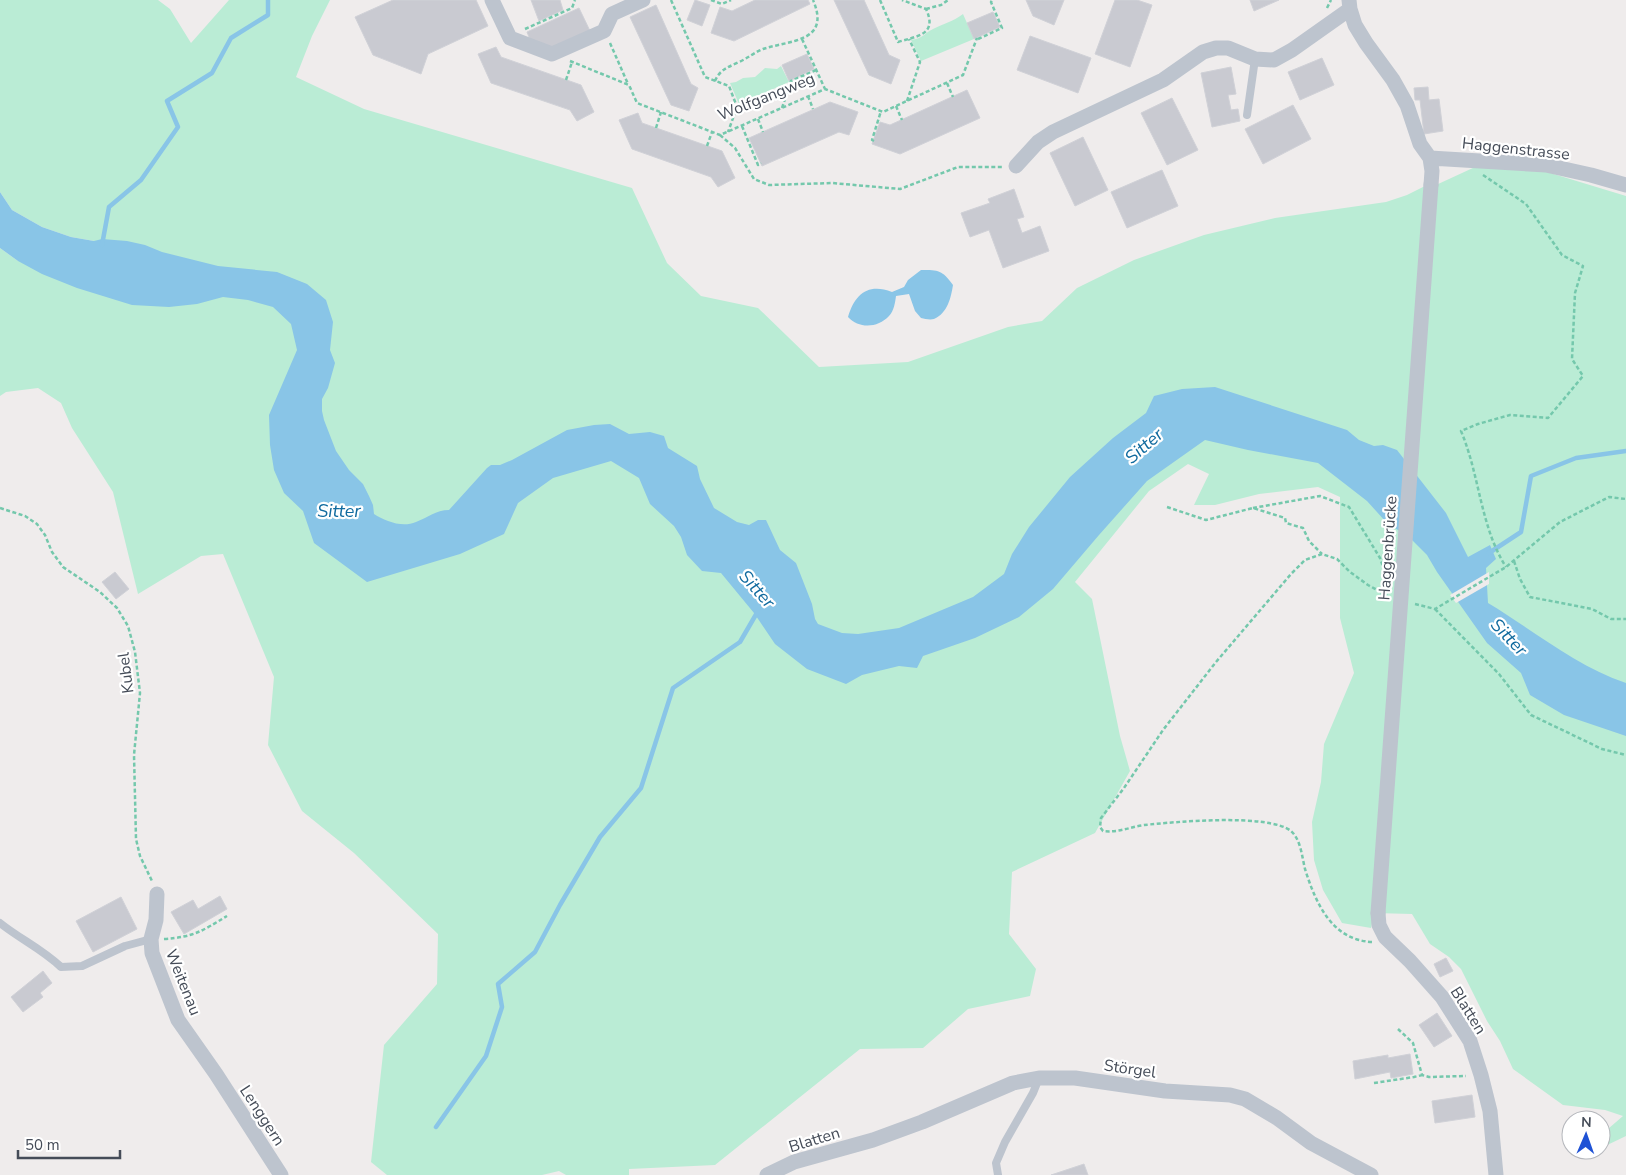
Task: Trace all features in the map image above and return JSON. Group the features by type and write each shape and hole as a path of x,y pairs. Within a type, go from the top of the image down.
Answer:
{"street":[{"path":"492,0 510,38 552,54 604,31 612,14 643,0"},
{"path":"1016,166 1038,142 1053,132 1163,80 1203,52 1216,48 1228,48 1255,59 1274,60 1292,50 1349,4 1355,25 1393,80 1407,105 1420,144 1430,158"},
{"name":"Haggenbrücke","path":"1378,913 1432,171 1430,158"},
{"name":"Haggenstrasse","path":"1430,158 1546,165 1626,185"},
{"name":"Weitenau","path":"157,894 156,920 151,940 152,953 178,1020 216,1074"},
{"name":"Blatten","path":"1378,913 1379,925 1385,937 1410,961 1442,997 1470,1041 1490,1111 1496,1175"},
{"name":"Lenggern","path":"216,1074 281,1175"},
{"name":"Störgel","path":"873,1140 922,1122 1014,1083 1040,1078 1075,1078 1165,1091 1230,1095 1245,1099 1277,1118 1311,1143 1371,1175"},
{"name":"Blatten","path":"767,1175 794,1162 873,1140"}],"lane":[{"path":"1247,115 1255,59"},
{"path":"0,923 47,954 61,967 82,966 124,946 151,940"},
{"path":"998,1175 996,1163 1005,1142 1033,1094 1040,1078"}],"path":[{"path":"524,30 572,8 575,0"},
{"path":"670,0 706,77 729,86 737,107 728,132"},
{"path":"711,0 722,4 731,0"},
{"path":"715,81 722,71 761,49 802,39 812,31 818,22 818,14 813,0"},
{"path":"880,0 898,42 922,36 926,32 930,22 926,9"},
{"path":"902,0 926,9 940,5 948,0"},
{"path":"874,141 872,140 881,111 883,112 947,84 963,75 977,39 1002,28 991,2 992,0"},
{"name":"Wolfgangweg","path":"604,31 637,103 720,135 825,89 881,111"},
{"path":"802,39 825,89"},
{"path":"907,101 920,62 908,39"},
{"path":"552,54 629,85"},
{"path":"566,80 572,62"},
{"path":"782,108 791,80 816,70"},
{"path":"947,84 953,97"},
{"path":"808,96 813,109"},
{"path":"896,106 902,120"},
{"path":"656,128 660,112"},
{"path":"758,118 763,132"},
{"path":"742,126 758,165 761,163"},
{"path":"707,146 712,132"},
{"path":"720,135 735,148 754,179 769,185 832,183 900,189 958,166 992,168 1016,166"},
{"path":"1481,174 1526,204 1562,255 1582,266 1575,293 1572,358 1583,376 1548,418 1510,415 1461,431 1467,445 1487,528 1506,567"},
{"path":"1167,507 1206,520 1253,508 1320,496 1349,507 1380,558 1388,582"},
{"path":"1435,610 1499,572 1560,522 1609,497 1626,499"},
{"name":"Kubel","path":"0,508 25,516 37,524 45,535 52,552 63,567 100,592 117,608 128,626 135,652 140,693 134,755 136,839 140,856 157,894"},
{"path":"1253,508 1285,518 1286,523 1302,528 1309,541 1322,554 1337,559 1350,572 1368,585 1384,595 1394,598"},
{"path":"1322,554 1305,560 1295,570 1216,662 1163,730 1124,788 1101,818 1100,827 1103,831 1112,832 1142,825 1253,820 1279,825 1292,832 1299,843 1305,868 1328,920 1338,930 1355,939 1371,942 1385,937"},
{"path":"1514,561 1520,579 1530,597 1592,609 1611,619 1626,619"},
{"path":"1410,603 1435,610 1499,674 1531,715 1602,749 1626,755"},
{"path":"151,940 183,938 198,934 228,916"},
{"path":"1398,1028 1413,1043 1422,1074"},
{"path":"1374,1083 1422,1074 1429,1077 1481,1075"}],"green space":[{"path":"0,0 158,0 170,9 191,43 229,0 330,0 312,36 296,77 364,109 632,188 667,263 701,296 758,308 819,367 908,362 1008,327 1042,321 1077,288 1134,260 1204,235 1275,218 1386,202 1407,195 1427,185 1436,185 1475,167 1547,172 1626,196 1626,1136 1611,1143 1611,1126 1623,1116 1611,1112 1611,1110 1563,1105 1513,1069 1461,969 1449,957 1430,944 1412,914 1374,913 1371,928 1342,923 1323,890 1314,860 1312,822 1321,782 1324,744 1354,673 1340,618 1340,497 1318,487 1259,494 1215,505 1194,505 1209,474 1188,464 1149,491 1075,582 1092,599 1120,736 1130,771 1095,833 1012,872 1009,934 1036,969 1030,996 968,1009 923,1048 860,1049 715,1165 629,1169 629,1175 566,1175 559,1171 542,1175 387,1175 371,1162 384,1045 437,984 438,934 354,853 302,811 268,745 274,677 223,554 201,556 138,594 113,492 72,428 61,403 38,388 6,392 0,396 0,248 18,261 94,241 71,237 42,227 12,210 0,192"},
{"path":"963,14 974,39 921,61 911,40 921,37"},
{"path":"781,66 789,82 739,104 730,83 743,78 755,77 765,68 777,69"}],"water":[{"name":"Sitter","path":"0,192 12,210 42,227 71,237 94,241 102,239 127,241 218,266 277,272 307,284 326,300 333,322 330,350 335,363 328,388 322,399 324,420 336,451 349,470 363,484 373,505 374,514 378,517 394,523 411,524 440,511 449,510 491,465 500,465 512,460 567,430 610,424 629,434 650,432 664,436 668,448 697,466 700,479 714,508 737,522 749,525 758,520 766,520 780,550 796,563 818,624 842,633 858,634 899,628 973,597 1004,574 1012,554 1029,527 1070,477 1113,438 1146,413 1154,396 1182,389 1215,387 1347,430 1359,440 1374,446 1383,445 1397,450 1446,513 1468,557 1490,545 1496,559 1486,568 1488,603 1572,657 1608,676 1626,683 1626,736 1564,715 1530,695 1521,673 1487,643 1427,555 1410,538 1386,522 1367,501 1318,463 1205,440 1147,481 1053,589 1019,617 975,638 923,656 917,668 899,666 862,675 846,684 807,669 775,644 754,613 721,573 702,571 687,555 681,537 674,526 650,504 639,478 611,461 553,478 518,503 504,534 460,554 367,582 314,543 303,511 284,493 274,470 270,445 269,415 297,350 291,324 273,307 248,300 223,297 197,304 169,307 132,305 77,288 42,274 18,261 0,248"},
{"path":"921,270 940,272 953,285 946,309 939,316 934,319 921,318 915,311 909,294 896,296 891,314 880,323 868,326 858,324 848,317 854,302 864,292 876,289 892,292 904,287 908,280"}],"pier":[{"path":"1489,572 1489,584 1456,603 1450,595"}],"building":[{"path":"393,0 476,0 488,26 428,54 421,74 373,55 355,17"},
{"path":"531,0 560,0 563,10 539,21"},
{"path":"695,0 710,5 702,26 687,20"},
{"path":"755,0 808,0 810,4 734,41 711,33 720,7 732,11"},
{"path":"834,0 864,0 889,55 900,60 891,84 869,75"},
{"path":"1026,0 1064,0 1054,25 1033,16"},
{"path":"1115,0 1137,0 1152,5 1130,67 1095,54"},
{"path":"1250,0 1279,0 1254,11"},
{"path":"656,5 691,84 698,88 689,111 671,105 630,17"},
{"path":"579,8 591,33 552,50 539,45 536,40 531,42 527,32"},
{"path":"993,12 1000,27 974,39 967,23"},
{"path":"1030,36 1091,58 1078,93 1017,70"},
{"path":"496,47 501,57 581,85 594,112 577,121 570,110 491,83 478,54"},
{"path":"807,54 814,69 789,81 782,65"},
{"path":"1322,58 1334,85 1300,100 1288,72"},
{"path":"1231,67 1236,94 1228,95 1231,110 1238,109 1240,121 1212,127 1201,73"},
{"path":"1428,87 1429,100 1439,99 1443,131 1424,134 1420,100 1415,100 1414,88"},
{"path":"967,90 980,118 900,154 872,144 880,122 890,125"},
{"path":"1172,98 1198,150 1167,165 1141,113"},
{"path":"830,102 858,112 849,135 839,132 762,166 749,138"},
{"path":"1293,105 1311,139 1263,164 1245,129"},
{"path":"638,113 642,123 722,151 735,178 718,187 711,177 632,149 619,120"},
{"path":"1083,137 1108,190 1075,206 1050,153"},
{"path":"1162,170 1178,206 1127,228 1111,192"},
{"path":"1014,189 1024,217 1017,219 1022,233 1040,226 1049,251 1003,268 989,230 970,237 961,213 990,203 988,199"},
{"path":"115,572 129,589 116,599 102,582"},
{"path":"220,896 227,909 184,934 171,912 193,900 198,909"},
{"path":"121,897 137,929 93,952 76,921"},
{"path":"1446,958 1453,971 1440,977 1434,964"},
{"path":"43,971 52,983 40,993 43,997 23,1012 11,997"},
{"path":"1437,1013 1452,1036 1434,1047 1419,1025"},
{"path":"1410,1054 1413,1074 1391,1078 1390,1072 1355,1079 1353,1061 1388,1055 1388,1058"},
{"path":"1472,1095 1475,1117 1435,1123 1432,1101"},
{"path":"1084,1164 1088,1175 1051,1175"}],"waterway":[{"path":"102,245 109,207 141,180 178,127 167,101 212,73 231,38 268,15 268,0"},
{"path":"1489,553 1521,532 1531,476 1576,458 1626,451"},
{"path":"436,1127 486,1056 502,1007 498,984 535,952 600,837 641,788 673,688 740,642 758,611"}]}
